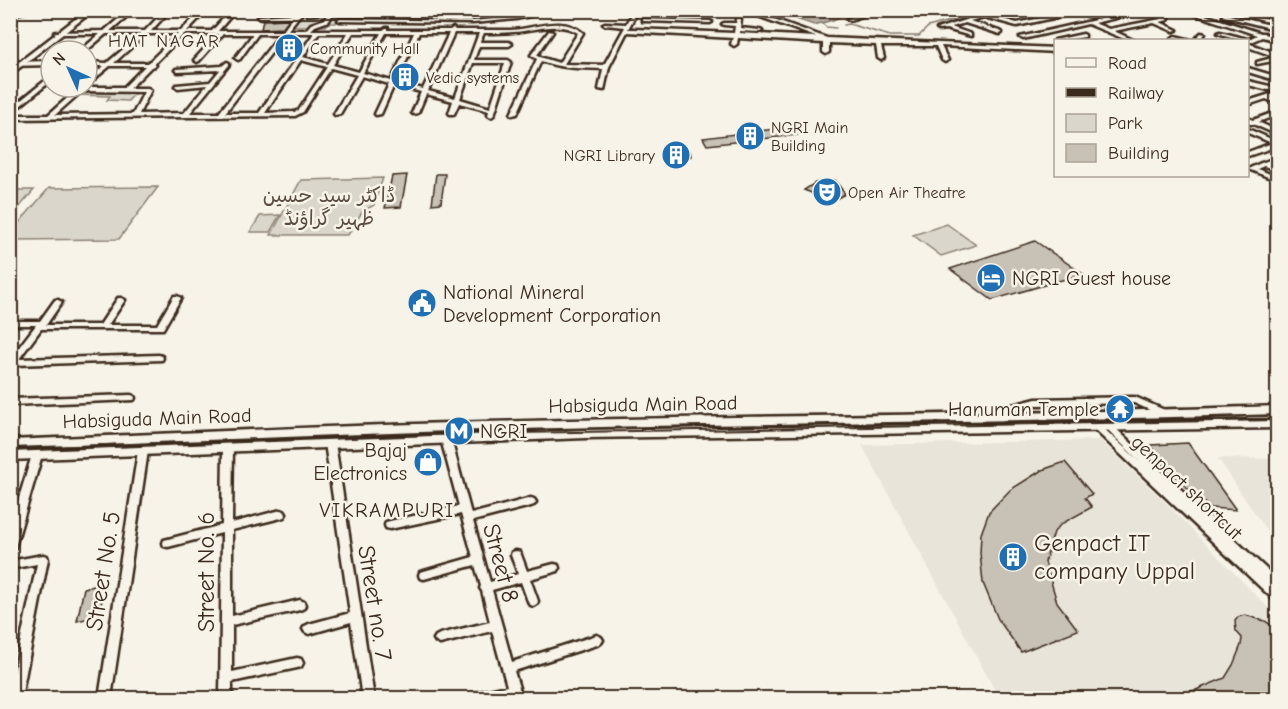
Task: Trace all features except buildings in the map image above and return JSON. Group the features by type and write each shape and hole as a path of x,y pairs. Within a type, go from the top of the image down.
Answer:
{"main road":[{"path":"12,65 84,10"},
{"path":"10,73 92,10"},
{"name":"Habsiguda Main Road","path":"10,444 438,428 1278,410"},
{"path":"860,418 862,432"},
{"name":"Habsiguda Main Road","path":"10,456 586,434 862,432 1278,424"}],"street":[{"path":"10,14 31,10"},
{"path":"98,39 132,10"},
{"path":"99,73 168,10"},
{"path":"125,89 153,65 205,10"},
{"path":"213,33 234,10"},
{"path":"238,58 256,32 262,10"},
{"path":"340,20 474,22 516,18 554,10"},
{"path":"602,89 606,67 636,10"},
{"path":"743,10 826,41 879,43"},
{"path":"849,19 875,10"},
{"path":"914,14 922,10"},
{"path":"932,10 946,15"},
{"path":"1063,10 1127,39"},
{"path":"939,29 984,15 1017,25 1088,10"},
{"path":"1107,31 1166,19 1148,10"},
{"path":"1183,10 1278,40"},
{"path":"1246,10 1278,19"},
{"path":"1273,10 1278,12"},
{"path":"309,31 310,12 332,11"},
{"path":"308,23 327,20 332,11"},
{"path":"683,11 712,11 708,35"},
{"path":"260,17 300,13"},
{"path":"221,114 300,13"},
{"path":"1023,37 1131,13"},
{"path":"1225,15 1276,27"},
{"path":"644,20 710,22"},
{"path":"965,21 1000,33"},
{"path":"1154,21 1175,30"},
{"path":"605,24 628,26"},
{"path":"724,24 736,32"},
{"path":"56,33 222,33 386,29 514,31 567,25 576,28 581,33 561,64"},
{"path":"1134,25 1148,31"},
{"path":"946,27 969,34"},
{"path":"1249,41 1276,27"},
{"path":"337,114 386,29"},
{"path":"415,113 453,29"},
{"path":"261,114 318,31"},
{"path":"10,117 295,114 301,111 352,31"},
{"path":"378,114 417,31"},
{"path":"452,114 482,31"},
{"path":"656,32 708,35 736,32 770,38 1054,50"},
{"path":"197,60 222,33"},
{"path":"551,33 534,55 539,59 561,64 606,67"},
{"path":"1041,33 1054,40"},
{"path":"1220,33 1238,39"},
{"path":"1198,39 1203,34"},
{"path":"1067,39 1083,36"},
{"path":"1175,38 1182,39"},
{"path":"826,41 826,52"},
{"path":"851,43 851,55"},
{"path":"879,43 881,58"},
{"path":"1249,43 1278,57"},
{"path":"477,44 509,44"},
{"path":"936,45 945,60"},
{"path":"272,50 492,113 508,62 471,60"},
{"path":"1259,63 1278,57"},
{"path":"514,114 539,59"},
{"path":"1267,61 1278,64"},
{"path":"12,65 39,63"},
{"path":"99,64 153,65"},
{"path":"177,70 226,66 186,115"},
{"path":"1249,70 1278,79"},
{"path":"178,86 212,83"},
{"path":"1249,84 1278,92"},
{"path":"10,112 39,88"},
{"path":"99,88 147,90 135,116"},
{"path":"1249,103 1278,92"},
{"path":"1266,97 1278,102"},
{"path":"50,116 69,99"},
{"path":"1249,122 1278,113"},
{"path":"1249,122 1278,133"},
{"path":"1249,131 1277,144"},
{"path":"1249,139 1258,135"},
{"path":"1249,154 1277,144"},
{"path":"1278,159 1251,169 1278,179"},
{"path":"1263,164 1278,169"},
{"path":"10,324 160,327 177,298"},
{"path":"102,327 121,300"},
{"path":"11,363 58,302"},
{"path":"11,363 159,358"},
{"path":"10,402 131,398"},
{"path":"1103,427 1278,586"},
{"name":"genpact shortcut","path":"1103,427 1278,597"},
{"name":"Street 8","path":"446,439 514,694"},
{"name":"Street no. 7","path":"330,443 368,699"},
{"name":"Street No. 6","path":"226,699 228,447"},
{"name":"Street No. 5","path":"105,699 143,451"},
{"path":"10,547 37,455"},
{"path":"390,525 531,502"},
{"path":"10,511 22,511"},
{"path":"168,543 281,514"},
{"path":"516,555 533,601"},
{"path":"10,565 43,559 15,699"},
{"path":"424,574 477,560"},
{"path":"485,588 554,568"},
{"path":"227,622 300,605"},
{"path":"309,629 356,616"},
{"path":"440,639 496,625"},
{"path":"508,668 597,640"},
{"path":"227,678 297,663"},
{"path":"475,699 514,694"}],"shaded area":[{"path":"1100,440 1161,498 1277,617 1277,698 999,698 862,445"},
{"path":"1218,458 1277,459 1277,546 1247,502"}],"green space":[{"path":"304,11 343,11 336,23 328,23 326,26 293,26"},
{"path":"99,90 138,90 128,101 107,100 110,96 99,96"},
{"name":"ڈاکٹر سید حسین ظہیر گراؤنڈ","path":"383,178 374,205 362,212 348,235 271,235 301,180"},
{"path":"158,187 119,239 11,240 11,232 49,188"},
{"path":"10,190 34,190 11,217"},
{"path":"280,215 270,232 250,232 260,216"},
{"path":"947,224 976,245 941,256 913,235"}],"water":[{"path":"348,10 545,11 482,20 344,18"},
{"path":"755,11 853,11 814,25 787,16"}],"waterway":[{"path":"844,25 849,24 890,36 919,36 928,27 990,10"},
{"path":"822,23 826,27 836,28"}],"railway":[{"path":"10,448 458,434 1278,420"}],"place":[{"name":"Community Hall","path":"289,48"},
{"name":"Vedic systems","path":"405,77"},
{"name":"NGRI Main Building","path":"750,136"},
{"name":"NGRI Library","path":"676,155"},
{"name":"Open Air Theatre","path":"827,192"},
{"name":"NGRI Guest house","path":"991,278"},
{"name":"National Mineral Development Corporation","path":"422,303"},
{"name":"Hanuman Temple","path":"1120,409"},
{"name":"NGRI","path":"459,431"},
{"name":"Bajaj Electronics","path":"428,462"},
{"name":"Genpact IT company Uppal","path":"1013,557"}],"district":[{"name":"HMT NAGAR","path":"164,41"},
{"name":"VIKRAMPURI","path":"387,510"}]}
